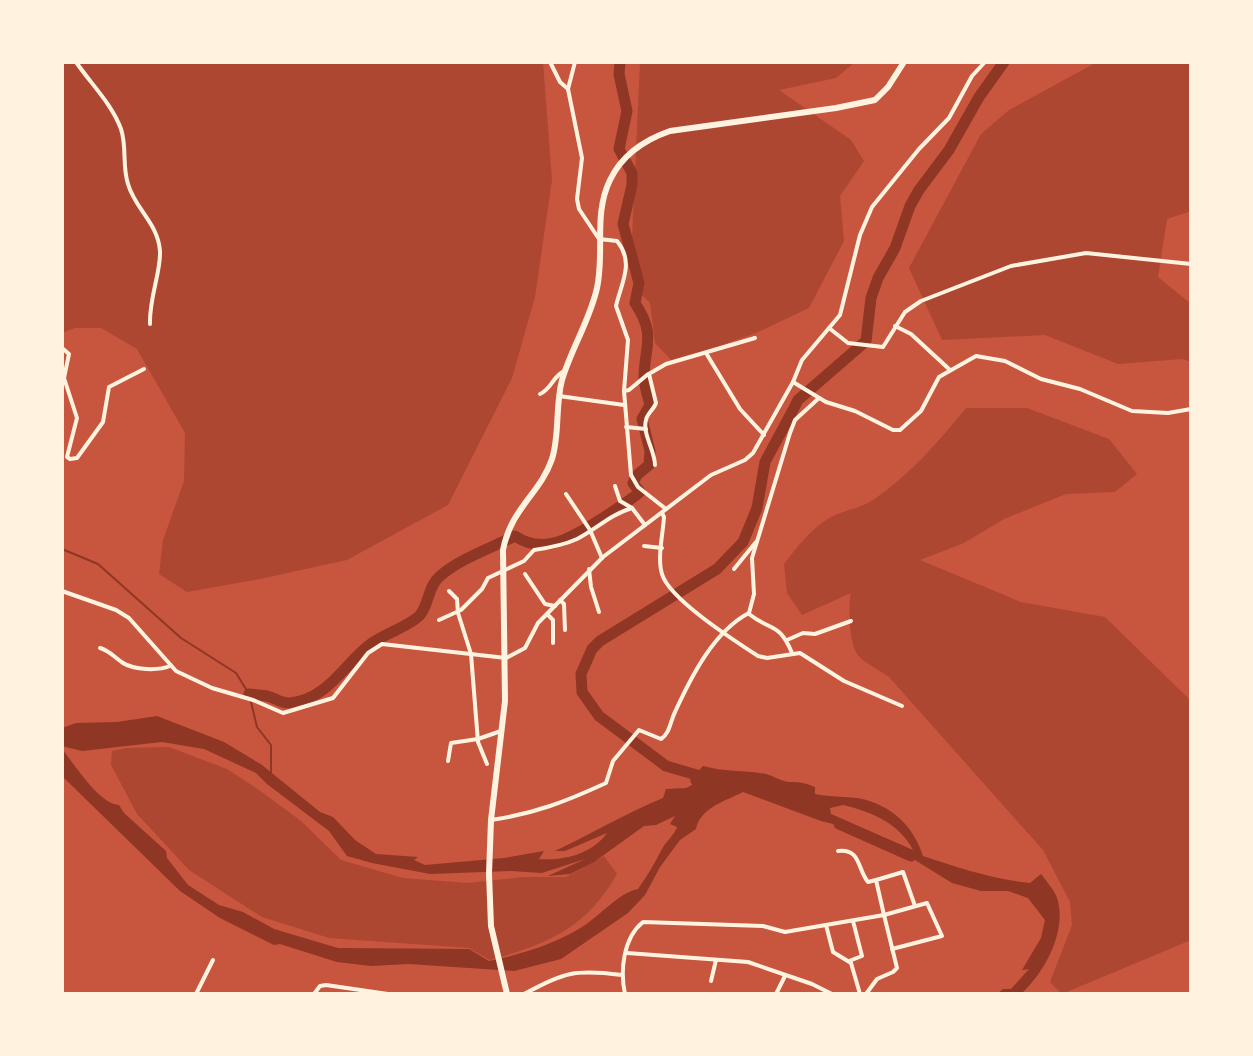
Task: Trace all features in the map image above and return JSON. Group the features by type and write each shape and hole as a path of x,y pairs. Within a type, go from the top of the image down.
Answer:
{"main road":[{"path":"506,991 493,935 489,887 491,820 503,730 506,658 503,550 509,529 523,502 553,457 559,396 565,371 597,289 603,198 617,167 644,142 670,131 875,100 888,87 904,62"}],"street":[{"path":"76,62 117,119 124,145 128,185 156,234 160,252 150,324"},
{"path":"550,62 560,82 568,89"},
{"path":"575,62 568,89 582,158 577,199 579,209 599,239 617,241 624,250 625,283 616,306 628,340 624,405 631,475 638,487 664,511 661,571 666,584 692,608 758,656 767,658 800,653 844,681 902,706"},
{"path":"62,591 103,604 129,618 176,671 212,688 283,713 333,698 368,653 382,644 506,658 525,648 538,623 589,569 711,475 745,460 764,435 802,360 840,315 860,235 872,207 919,149 949,118 972,76 985,62"},
{"path":"829,328 848,343 883,347 905,312 943,290 1011,266 1038,260 1086,253 1191,264"},
{"path":"895,326 911,334 949,369"},
{"path":"624,391 666,364 755,338"},
{"path":"62,348 69,354 64,378 77,418 68,446 67,457 70,459 77,458 103,422 109,387 144,369"},
{"path":"706,353 740,409 764,435"},
{"path":"793,382 819,398 900,430 921,411 934,383 949,369 976,356 1005,361 1041,379 1080,389 1132,411 1168,413 1191,409"},
{"path":"540,394 565,371"},
{"path":"649,374 656,403 646,419 646,429 655,454 655,465"},
{"path":"559,396 624,405"},
{"path":"491,820 559,805 606,783 609,770 619,753 639,730 661,739 666,736 674,713 694,676 723,632 735,620 749,613 754,594 752,558 795,420 819,398"},
{"path":"626,427 646,429"},
{"path":"615,486 620,501 632,508 645,525"},
{"path":"566,494 590,530 602,558"},
{"path":"439,620 458,613 482,589 488,578 524,561 534,550 575,540 603,520 632,508"},
{"path":"734,569 758,540"},
{"path":"644,546 662,548"},
{"path":"589,569 599,612"},
{"path":"525,574 545,604 555,606"},
{"path":"449,591 457,599 458,613 471,654 478,739 487,764"},
{"path":"560,600 564,604 565,630"},
{"path":"749,613 760,622 773,626 787,640 792,653"},
{"path":"547,614 553,620 553,643"},
{"path":"787,640 851,621"},
{"path":"100,648 129,665 156,670 170,666"},
{"path":"448,761 451,743 478,739 503,730"},
{"path":"838,851 844,849 858,859 868,882 903,872 907,876 915,906"},
{"path":"866,994 877,979 897,968 876,880"},
{"path":"625,994 622,975 630,939 643,922 763,926 785,932 884,915 927,903 942,936 892,949"},
{"path":"847,961 862,956 853,921"},
{"path":"826,925 833,952 851,963 860,994"},
{"path":"627,953 748,962 832,994"},
{"path":"196,994 213,960"},
{"path":"711,981 716,960"},
{"path":"524,994 562,974 622,975"},
{"path":"776,994 785,976"},
{"path":"314,994 320,986 326,985 388,994"},
{"path":"445,994 456,994"}],"shaded area":[{"path":"62,62 543,62 552,180 535,297 512,378 448,505 347,560 187,592 159,574 163,540 184,481 185,433 137,349 101,328 75,328 62,333"},
{"path":"640,62 855,62 836,78 779,90 851,140 864,161 840,196 844,241 809,308 756,333 673,362 655,343 650,303 641,294 632,238"},
{"path":"1097,62 1191,62 1191,211 1167,219 1158,277 1191,304 1191,362 1182,359 1118,364 1045,335 942,340 909,268 981,134 1009,110"},
{"path":"966,408 1027,408 1109,439 1137,474 1115,492 1066,494 1004,519 964,543 920,560 1021,602 1105,617 1191,701 1191,940 1062,994 1050,982 1072,925 1070,902 1043,850 889,677 858,655 851,634 851,593 802,615 787,593 784,564 806,537 833,516 868,503 899,480"},
{"path":"157,716 224,742 262,765 320,812 333,817 355,840 376,854 418,857 414,860 425,865 544,851 539,859 568,857 594,846 607,833 565,851 555,851 663,798 666,789 692,785 690,780 703,766 766,774 815,787 815,794 858,798 881,806 904,823 923,856 1016,881 1030,883 1041,874 1057,898 1059,926 1051,952 1030,985 1021,994 997,994 1003,989 1011,989 1029,969 1022,970 1041,938 1045,920 1028,898 1008,891 981,891 952,883 873,834 821,821 743,792 714,806 702,816 696,829 680,840 645,895 628,913 561,959 514,971 337,962 280,944 274,945 220,918 180,891 62,776 62,749 103,798 119,805 166,851 167,858 188,885 219,905 243,912 274,929 338,948 469,949 489,961 549,944 582,927 616,900 638,889 676,830 677,827 670,824 675,816 656,825 644,826 594,862 570,874 548,876 585,859 542,873 430,874 347,856 329,831 256,773 204,749 162,742 82,751 62,746 62,728 76,723 117,722","holes":["843,805 892,826 913,850 831,814 830,808"]},
{"path":"169,747 227,769 259,790 301,821 341,860 403,878 468,883 523,877 566,877 604,856 617,874 592,908 564,931 530,947 490,960 469,948 329,938 262,917 189,870 137,814 111,765 112,751"}],"waterway":[{"path":"249,694 287,703 315,695 372,643 420,615 435,581 456,565 515,536 538,544 571,537 640,492 633,483 649,465 650,451 642,419 650,405 644,379 648,333 635,303 639,283 623,224 632,173 619,149 627,111 619,74 620,62"},
{"path":"707,778 666,766 599,716 582,692 581,674 592,649 600,641 717,569 743,542 757,508 765,462 798,400 866,341 871,298 895,248 910,206 1004,62"},
{"path":"62,549 98,564 181,638 236,673 249,694 257,727 271,745 271,774"},
{"path":"839,824 911,856"}]}
